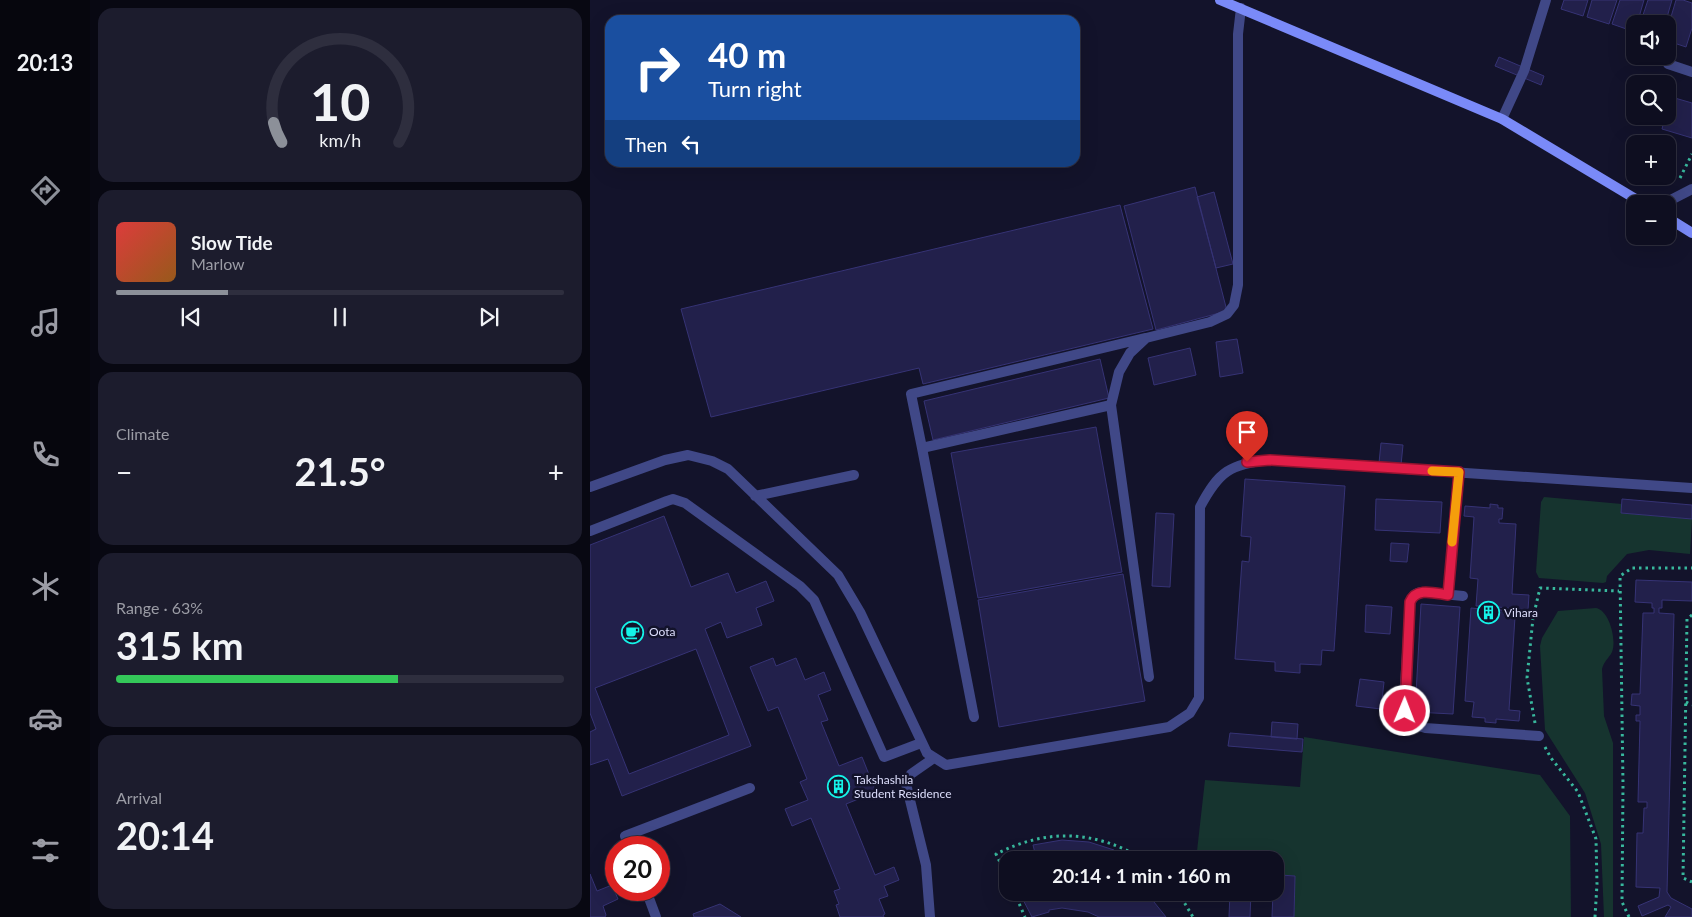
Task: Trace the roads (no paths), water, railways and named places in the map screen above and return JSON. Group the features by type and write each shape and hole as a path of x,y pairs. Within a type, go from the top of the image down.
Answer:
{"street":[{"path":"1220,0 1502,119 1629,195"},
{"path":"1502,119 1524,71 1546,0"},
{"path":"974,717 911,394 1210,322 1226,314 1234,305 1238,285 1238,34 1241,8"},
{"path":"1671,65 1692,72"},
{"path":"1676,197 1692,189"},
{"path":"1676,223 1692,233"},
{"path":"1146,338 1130,353 1119,372 1111,405 1149,677"},
{"path":"922,448 1111,405"},
{"path":"590,487 665,460 688,455 712,461 728,469 838,574 860,612 922,743 930,756 946,765 1170,727 1190,713 1199,698 1200,507 1210,488 1220,476 1234,467 1247,462 1270,460 1692,488"},
{"path":"1448,595 1459,472"},
{"path":"756,496 854,475"},
{"path":"590,532 673,499 685,503 800,586 814,600 884,757 922,743"},
{"path":"1463,596 1422,592 1416,593 1412,597 1410,602 1404,704 1408,717 1418,726 1425,728 1539,736"},
{"path":"930,756 911,774 906,784 926,865 930,917"},
{"path":"625,836 750,788"},
{"path":"650,901 656,917"}],"place":[{"name":"Vihara","path":"1488,613"},
{"name":"Oota","path":"633,632"},
{"name":"Takshashila Student Residence","path":"838,787"}]}
